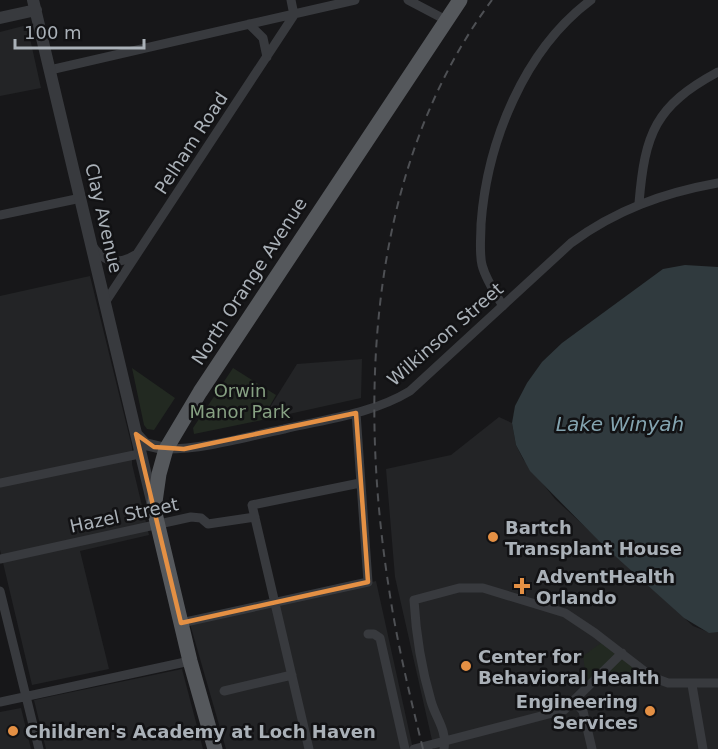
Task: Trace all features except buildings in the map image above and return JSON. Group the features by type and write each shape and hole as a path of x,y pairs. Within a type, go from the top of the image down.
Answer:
{"main road":[{"name":"North Orange Avenue","path":"215,749 190,661 154,509 159,474 166,449 205,384 460,0"}],"street":[{"path":"291,0 294,15"},
{"path":"50,70 355,0"},
{"path":"408,0 446,20"},
{"path":"503,306 482,265 480,244 483,204 503,124 519,89 549,42 591,0"},
{"path":"0,18 35,5"},
{"name":"Clay Avenue","path":"35,5 106,301 139,454 154,509"},
{"name":"Pelham Road","path":"106,301 294,15"},
{"path":"249,24 263,38 267,57"},
{"path":"639,203 642,165 651,135 666,108 699,82 718,72"},
{"name":"Wilkinson Street","path":"166,449 211,445 382,406 410,391 571,243 593,227 639,203 718,183"},
{"path":"0,215 81,198"},
{"path":"92,247 103,258 116,262 137,254"},
{"path":"181,623 368,582 356,413"},
{"path":"136,434 145,444 166,449"},
{"path":"0,483 139,454"},
{"path":"309,749 252,505 360,483"},
{"name":"Hazel Street","path":"0,559 191,517 201,518 208,524 255,517"},
{"path":"445,746 445,731 431,703 418,650 414,600 459,588 483,588 565,613 652,677 668,683 692,685 718,683"},
{"path":"0,591 39,749"},
{"path":"368,634 374,634 380,638 405,749"},
{"path":"414,749 445,746 564,710 575,702 622,653"},
{"path":"0,702 190,661"},
{"path":"224,691 292,675"},
{"path":"692,685 703,749"},
{"path":"575,702 583,711 591,749"}],"highlighted area":[{"path":"356,413 368,582 181,623 136,434 154,447 184,449"}],"shaded area":[{"path":"27,25 41,88 0,96 0,32"},
{"path":"90,276 132,447 132,464 149,535 80,551 109,669 32,685 0,550 0,296"},
{"path":"362,359 361,398 262,420 297,364"},
{"name":"AdventHealth Orlando","path":"499,417 512,423 516,445 523,459 555,499 693,626 708,632 718,632 718,749 434,749 395,577 386,469 451,455"},
{"path":"376,581 413,749 226,749 190,624"},
{"path":"182,669 203,749 46,749 34,700"},
{"name":"Children's Academy at Loch Haven","path":"21,708 31,749 0,749 0,712"}],"green space":[{"name":"Orwin Manor Park","path":"132,368 175,398 154,430 147,429 144,425"},
{"name":"Orwin Manor Park","path":"233,368 276,395 262,420 194,434 193,428"},
{"path":"601,643 639,674 587,683 583,656"}],"water":[{"name":"Lake Winyah","path":"685,265 718,267 718,632 709,633 684,618 605,547 530,471 516,445 512,423 515,406 527,383 542,362 562,343 663,269"}],"railway":[{"path":"423,749 396,629 379,514 375,437 376,360 383,282 397,207 420,134 451,65 492,0"}],"place":[{"name":"Bartch Transplant House","path":"493,537"},
{"name":"AdventHealth Orlando","path":"522,586"},
{"name":"Center for Behavioral Health","path":"466,666"},
{"name":"Engineering Services","path":"650,711"},
{"name":"Children's Academy at Loch Haven","path":"13,731"}]}
